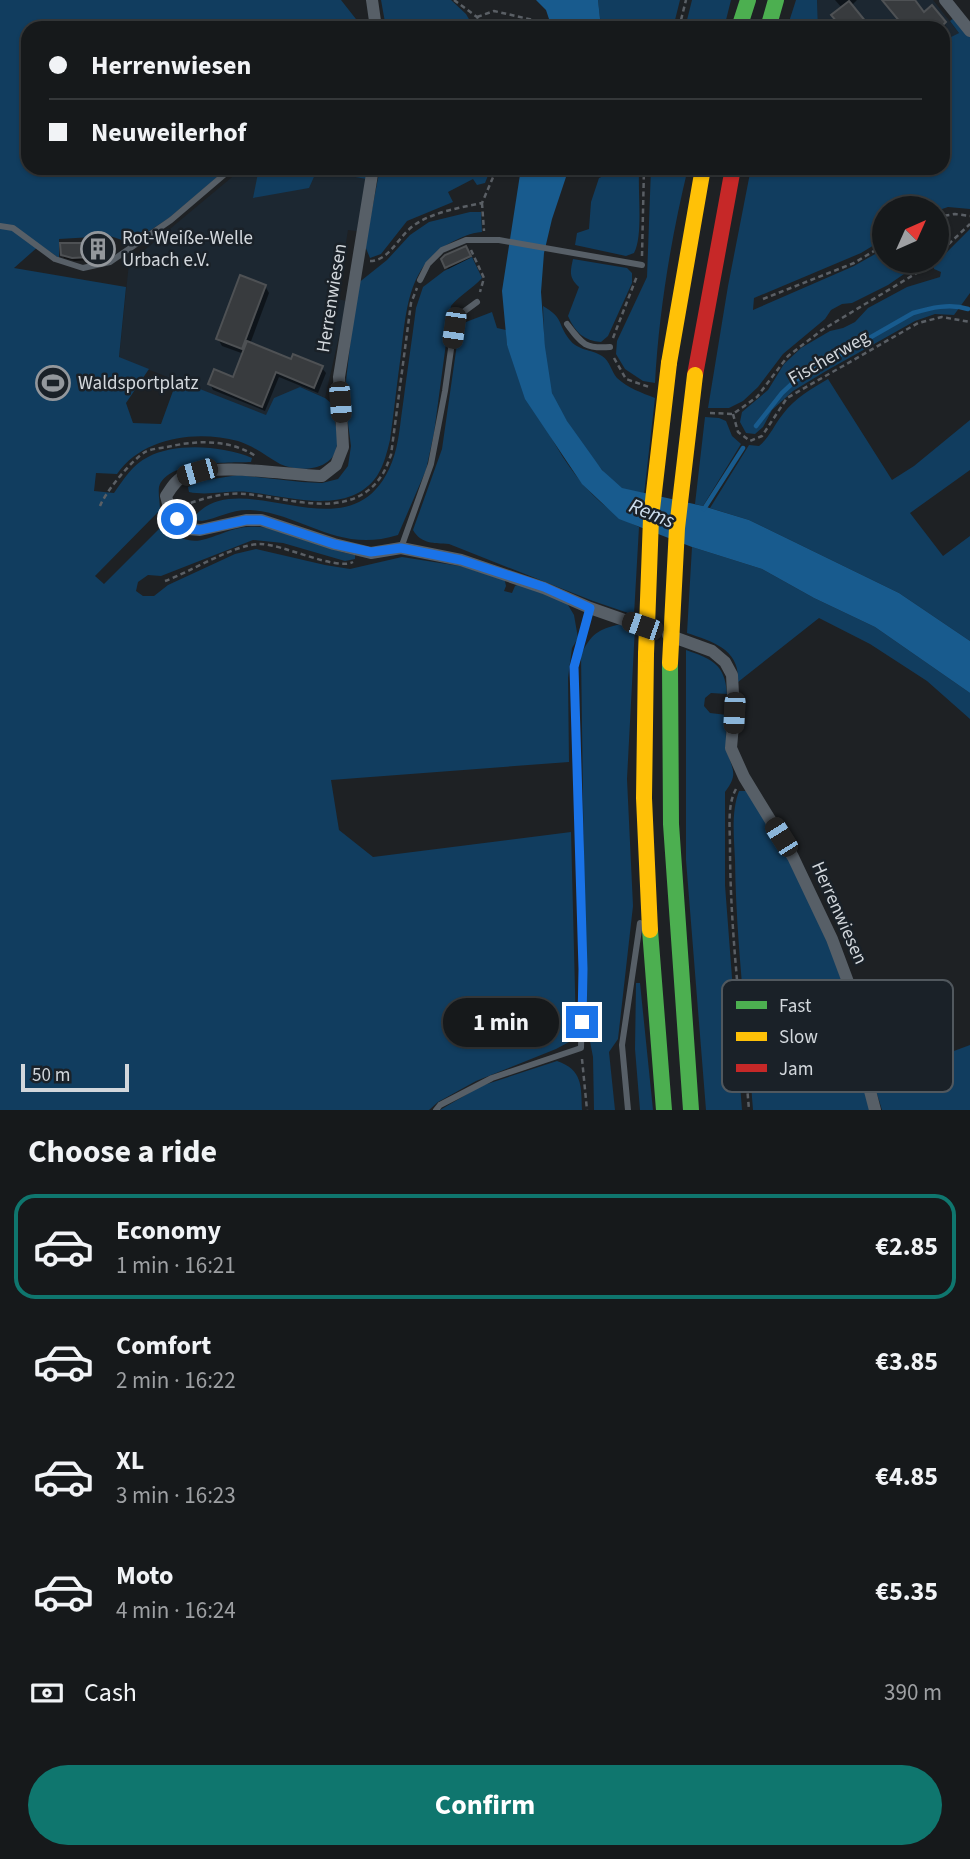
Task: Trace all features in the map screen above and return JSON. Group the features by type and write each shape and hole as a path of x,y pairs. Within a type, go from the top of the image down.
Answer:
{"highway":[{"path":"741,21 748,0"},
{"path":"770,21 776,0"},
{"path":"664,1110 647,894 644,798 651,518 669,363 703,175"},
{"path":"691,1110 671,824 670,663 677,528 695,375 732,175"}],"street":[{"path":"372,0 375,21"},
{"path":"945,0 970,31"},
{"name":"Herrenwiesen","path":"372,175 339,377 343,447 336,465 322,476 302,476 277,471 209,472 182,477 172,485 166,496 170,511 189,529 200,530 246,520 261,520 334,544 371,552 401,548 461,560 544,587 590,608 712,651 725,662 732,675 734,713 731,748 744,777 793,857 832,939 847,980"},
{"name":"Herrenwiesen","path":"870,1092 875,1110"}],"lane":[{"path":"0,226 13,229 55,259 83,268 110,262 171,220 224,175"},
{"path":"420,281 428,264 442,250 466,240 499,240 642,265"},
{"path":"401,548 431,464 454,328 462,313 477,302"},
{"path":"567,324 581,343 594,348 610,347"},
{"path":"436,1110 440,1105 492,1078 581,1048 583,969 574,667 590,608"},
{"path":"628,1110 622,1045 637,932 647,894"}],"path":[{"path":"454,0 480,21"},
{"path":"681,21 686,0"},
{"path":"477,17 494,11 534,21"},
{"path":"484,239 482,203 494,175"},
{"path":"645,175 642,265 610,347 616,364 626,379 654,389"},
{"path":"357,262 383,258 412,227 432,217 482,203"},
{"path":"949,215 970,216"},
{"path":"949,244 970,224"},
{"path":"466,240 484,278 477,302"},
{"path":"763,299 854,263 872,252"},
{"path":"708,413 733,414 757,397 788,356 822,330 917,273"},
{"name":"Fischerweg","path":"733,414 738,432 750,441 762,436 787,398 918,323 942,317 970,322"},
{"path":"100,506 105,493 146,451 179,444 211,441 247,450 277,471"},
{"path":"165,581 256,544 274,545 320,560 349,565"},
{"path":"738,980 730,883 732,797 744,777"},
{"path":"581,1048 587,1110"},
{"path":"747,1092 749,1110"}],"shaded area":[{"path":"0,0 341,0 358,21 21,21 21,175 220,175 169,218 131,243 110,236 59,239 59,258 40,245 14,268 126,287 119,357 149,369 126,403 133,423 161,424 177,380 266,415 274,398 300,387 331,403 337,429 337,445 330,460 314,468 288,467 244,443 205,436 156,444 128,462 117,474 96,473 94,491 114,493 138,464 159,452 200,447 252,458 251,462 186,467 164,478 159,487 160,510 95,576 104,584 162,526 168,527 178,536 197,541 236,529 262,527 355,555 355,559 345,561 283,543 253,540 161,576 148,575 138,582 136,591 143,596 154,596 168,585 235,554 256,549 350,569 402,557 466,567 504,577 504,591 512,593 515,586 523,582 568,605 574,615 578,638 572,648 568,678 569,762 331,780 339,830 373,857 571,832 576,1029 569,1042 476,1081 429,1110 0,1110"},
{"path":"381,0 451,0 470,21 385,21"},
{"path":"598,0 680,0 675,21 600,21"},
{"path":"692,0 731,0 726,21 687,21"},
{"path":"796,0 817,0 818,21 789,21"},
{"path":"817,0 933,0 950,21 818,21"},
{"path":"955,17 970,37 970,209 949,207 949,196 872,196 872,246 754,298 753,310 872,256 872,273 906,273 852,303 842,304 831,310 825,319 783,354 758,387 743,401 729,408 708,408 750,175 950,175 950,38 959,33 950,21"},
{"path":"950,22 959,33 950,38"},
{"path":"235,175 258,175 254,198 306,175 344,175 366,179 357,231 348,230 337,299 347,301 325,398 300,387 267,416 119,358 129,263"},
{"path":"258,175 315,175 309,188 253,198"},
{"path":"344,175 367,175 366,179"},
{"path":"379,175 488,175 485,183 477,185 473,179 448,192 453,202 407,221 381,254 370,258 365,246"},
{"path":"606,175 639,175 639,226 634,253 626,256 575,245 577,233 589,229 591,202 599,178"},
{"path":"651,175 686,175 667,275 655,383 643,381 625,369 616,354 617,341 647,277"},
{"path":"481,212 482,232 463,237 437,251 426,263 412,290 405,321 390,440 377,476 365,489 334,500 317,501 248,492 189,492 188,487 201,481 238,475 322,483 338,479 348,466 351,446 346,381 357,284 387,260 410,235 429,222"},
{"path":"970,229 970,293 954,315 935,314 915,321 826,371 793,391 772,410 763,427 755,434 746,433 740,422 742,412 768,390 784,364 801,348 830,331 855,322 868,308 907,287 940,277 941,273 949,273 949,250"},
{"path":"472,257 482,278 451,306 434,433 426,470 398,535 376,540 357,540 321,531 287,518 250,510 202,521 195,520 194,517 214,502 239,499 325,509 351,505 374,491 392,462 396,448 416,308 423,287 444,271"},
{"path":"573,259 627,268 632,273 632,283 608,336 601,342 581,335 568,316 579,287 571,274"},
{"path":"543,306 557,317 573,343 602,356 621,382 655,398 644,495 623,489 605,473 583,446 557,403 547,373"},
{"path":"492,312 497,328 506,330 507,345 544,424 574,473 592,494 614,513 639,527 634,615 449,544 424,540 413,530 442,449 459,330 466,322"},
{"path":"828,379 892,480 914,466 970,420 970,470 910,513 943,556 970,536 970,641 899,593 749,520 710,508 749,445 759,446 793,403"},
{"path":"705,417 726,421 732,436 741,444 703,506 695,504"},
{"path":"692,547 762,569 875,627 970,693 970,719 927,681 870,644 819,618 738,682 735,662 730,654 715,644 687,633"},
{"path":"621,624 635,627 627,779 633,906 618,1039 609,1052 615,1110 594,1110 585,942 581,655 596,634"},
{"path":"686,650 716,664 726,684 727,694 711,693 705,698 704,706 710,713 727,715 726,746 733,772 732,781 725,792 725,885 732,980 722,980 722,1092 741,1092 742,1110 706,1110 686,860"},
{"path":"739,791 747,791 799,879 831,949 841,980 742,980 736,891 735,807"},
{"path":"636,983 640,983 653,1110 640,1110 635,1049"},
{"path":"970,1045 970,1110 882,1110 876,1092 953,1092 953,1051"},
{"path":"557,1061 576,1074 581,1086 582,1110 440,1110 481,1086"},
{"path":"752,1092 867,1092 871,1110 753,1110"}],"water":[{"path":"536,0 598,0 600,21 550,21 546,10"},
{"name":"Rems","path":"520,175 567,175 544,253 541,292 545,347 552,393 567,421 602,470 622,488 703,506 749,520 899,593 970,641 970,693 875,627 762,569 692,547 619,519 582,484 525,399 507,345 502,291"}],"building":[{"path":"882,0 915,0 924,12 932,5 945,21 899,21"},
{"path":"849,1 865,21 836,21 831,15"},
{"path":"109,238 109,256 72,258 61,255 60,243 86,243 86,240"},
{"path":"466,246 471,256 445,268 441,259"},
{"path":"240,275 266,285 242,349 216,339"},
{"path":"247,341 291,359 293,354 323,366 314,388 276,372 262,407 208,384 214,369 233,377"}],"waterway":[{"path":"756,426 796,380 913,313 947,306 968,309"},
{"path":"704,509 743,448"}],"traffic: fast":[{"path":"741,21 748,0"},
{"path":"770,21 776,0"},
{"path":"670,663 671,824 691,1110"},
{"path":"650,930 664,1110"}],"traffic: slow":[{"path":"669,363 702,175"},
{"path":"646,654 651,518 669,363"},
{"path":"670,663 677,528 695,375"},
{"path":"646,654 644,798 650,930"}],"traffic: jam":[{"path":"695,375 732,175"}],"place":[{"name":"Rot-Weiße-Welle Urbach e.V.","path":"98,249"},
{"name":"Waldsportplatz","path":"53,383"}],"route":[{"path":"177,519 189,529 200,530 246,520 261,520 334,544 371,552 401,548 461,560 544,587 590,608 574,667 583,969 582,1022"}]}
